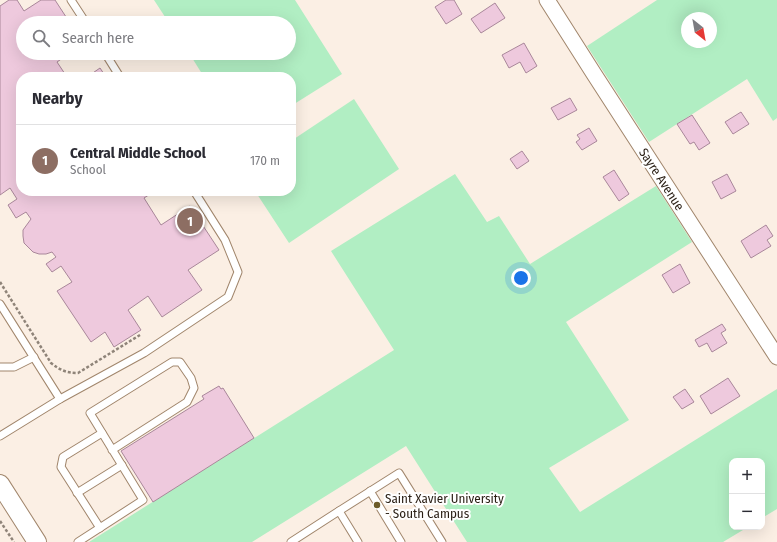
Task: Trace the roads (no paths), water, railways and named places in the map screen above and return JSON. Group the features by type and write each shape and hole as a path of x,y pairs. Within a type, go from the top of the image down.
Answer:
{"street":[{"name":"Sayre Avenue","path":"548,0 594,74 777,357"},
{"path":"0,484 37,542"}],"lane":[{"path":"71,0 81,16"},
{"path":"109,60 117,72"},
{"path":"0,436 60,399 144,353 228,297 238,272 225,240 197,196"},
{"path":"0,304 60,399"},
{"path":"0,367 14,367 34,357"},
{"path":"78,542 143,500 112,450 90,413 172,362 180,362 191,378 194,388 187,402 112,450"},
{"path":"100,528 60,467 63,457 102,433"},
{"path":"77,493 122,465"},
{"path":"291,542 399,473 442,542"},
{"path":"370,492 401,542"},
{"path":"339,512 358,542"}],"place":[{"name":"Central Middle School","path":"190,221"},
{"name":"Saint Xavier University - South Campus","path":"377,505"}]}
